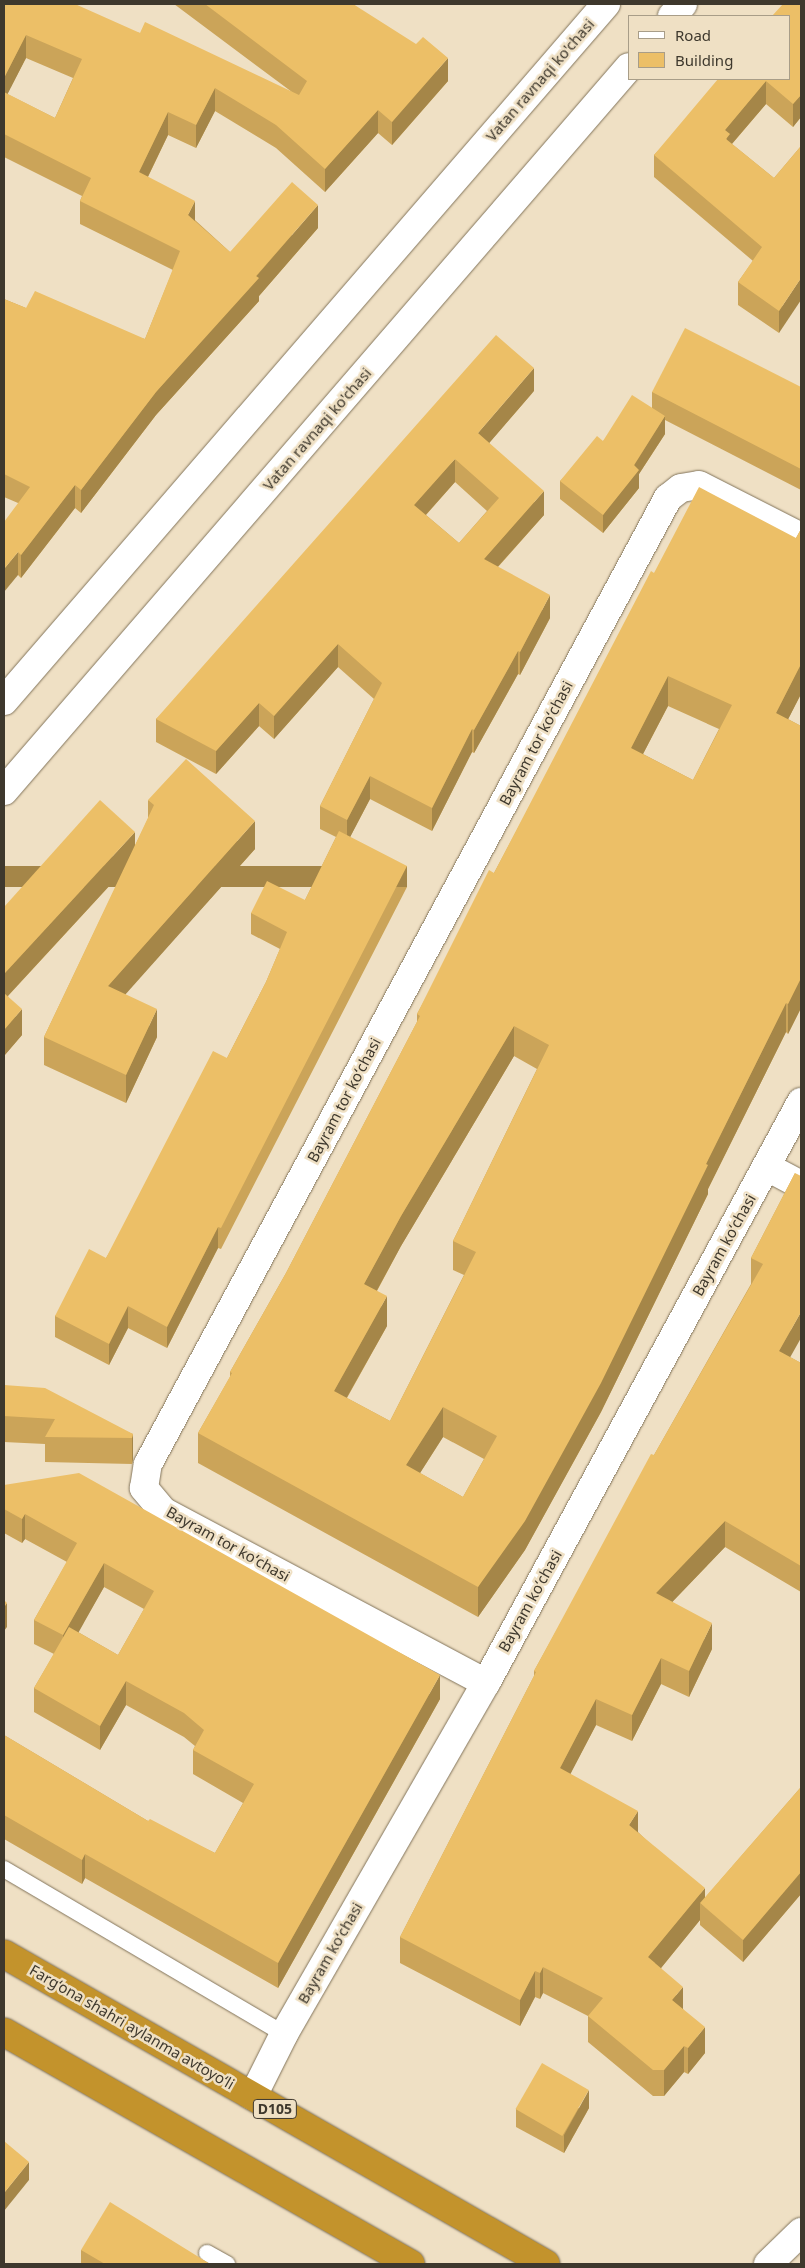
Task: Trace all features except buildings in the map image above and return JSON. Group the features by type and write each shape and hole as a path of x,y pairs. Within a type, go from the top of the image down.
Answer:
{"highway":[{"name":"Farg‘ona shahri aylanma avtoyo‘li","path":"4,1954 546,2264"},
{"path":"4,2032 411,2264"}],"street":[{"name":"Vatan ravnaqi ko'chasi","path":"4,702 606,4"},
{"path":"673,15 683,4"},
{"name":"Vatan ravnaqi ko'chasi","path":"4,791 628,68"},
{"name":"Bayram tor koʻchasi","path":"486,1683 163,1511 144,1488 148,1464 668,498 681,488 699,485 801,537"},
{"name":"Bayram koʻchasi","path":"253,2096 284,2034 486,1683 801,1102"},
{"path":"767,1167 801,1185"},
{"path":"768,2264 801,2232"}],"lane":[{"path":"4,1869 284,2034"},
{"path":"207,2253 227,2264"}]}
